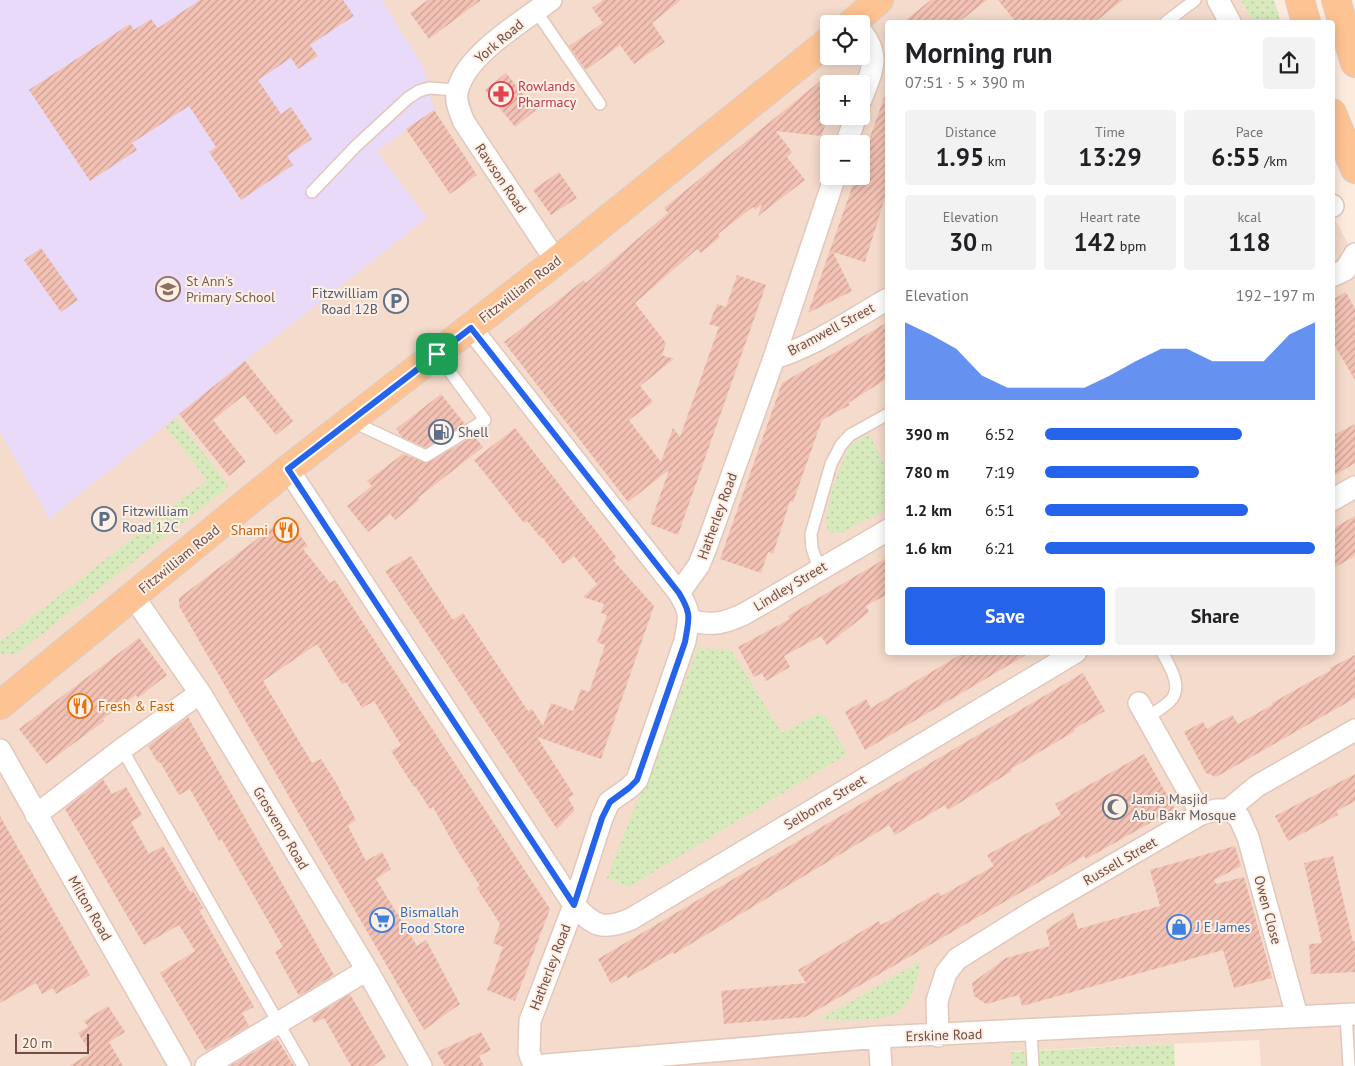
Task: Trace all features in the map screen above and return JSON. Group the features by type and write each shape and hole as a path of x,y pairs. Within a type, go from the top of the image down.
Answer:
{"main road":[{"path":"865,15 879,0"},
{"path":"1300,0 1305,20"},
{"path":"1336,0 1355,63"},
{"name":"Fitzwilliam Road","path":"0,705 288,469 471,328 820,48"},
{"path":"1335,120 1355,169"}],"street":[{"path":"1218,0 1229,20"},
{"name":"York Road","path":"457,90 466,70 492,43 544,6"},
{"path":"870,42 874,62 870,75"},
{"name":"Rawson Road","path":"457,90 458,107 464,122 556,260"},
{"name":"Hatherley Road","path":"534,1066 529,1052 530,1021 574,905 602,818 610,802 637,780 685,642 688,609 679,593 699,564 708,545 774,358 832,185"},
{"path":"1335,274 1344,270 1355,254"},
{"name":"Bramwell Street","path":"774,358 789,354 806,346 885,301"},
{"path":"471,328 679,593"},
{"name":"Selborne Street","path":"288,469 574,905 595,924 616,925 631,919 1071,655"},
{"path":"1335,498 1355,487"},
{"name":"Lindley Street","path":"688,620 706,625 728,622 885,532"},
{"name":"Grosvenor Road","path":"133,596 200,693 367,970 421,1066"},
{"path":"36,815 122,749 200,693"},
{"path":"1143,710 1201,814"},
{"path":"1228,810 1257,786 1355,730"},
{"name":"Milton Road","path":"0,750 180,1066"},
{"name":"Russell Street","path":"938,1036 937,1001 946,973 957,959 1034,911 1201,814 1216,810 1228,810"},
{"name":"Owen Close","path":"1228,810 1239,817 1248,837 1297,1016"},
{"path":"206,1066 367,970"},
{"name":"Erskine Road","path":"534,1066 747,1057 879,1037 938,1036 1351,1014"},
{"path":"879,1037 881,1066"}],"lane":[{"path":"1169,20 1195,0"},
{"path":"544,6 600,104"},
{"path":"312,192 356,146 408,98 419,91 429,88 457,90"},
{"path":"351,421 426,456 485,420 437,354"},
{"path":"819,569 812,548 811,534 831,464 840,445 850,435 885,416"},
{"path":"1143,710 1172,699 1176,688 1171,670 1164,655"},
{"path":"122,749 303,1066"},
{"path":"1349,1066 1351,1014"},
{"path":"1031,1031 1033,1066"}],"shaded area":[{"path":"0,0 1241,0 1253,20 885,20 885,655 1335,655 1335,219 1355,257 1355,1066 1261,1066 1259,1040 1011,1051 1011,1066 285,1066 292,1061 277,1035 224,1066 0,1066"},
{"name":"St Ann's Primary School","path":"0,0 382,0 424,68 434,110 377,151 427,218 245,361 48,520 46,512 0,432"}],"green space":[{"path":"1241,0 1274,0 1280,20 1253,20"},
{"path":"176,418 229,486 17,654 0,654 0,642 207,480 166,426"},
{"path":"869,434 885,466 885,510 841,533 828,532 826,520 832,490 849,446"},
{"path":"698,648 731,650 782,733 818,714 826,717 847,754 629,887 607,878"},
{"path":"921,961 910,998 903,1008 896,1013 875,1019 819,1020"},
{"path":"1174,1044 1175,1066 1011,1066 1011,1052"}],"building":[{"path":"200,0 343,0 354,16 310,45 318,56 298,69 291,58 258,80 281,114 291,107 312,139 287,156 293,165 241,200 209,152 216,147 189,106 132,143 137,150 90,181 29,90 130,24 134,30 151,19 158,28"},
{"path":"428,0 481,0 429,39 410,13"},
{"path":"603,0 681,0 652,23 665,42 634,64 620,45 586,70 569,46 603,23 592,8"},
{"path":"931,0 987,0 962,20 906,20"},
{"path":"998,0 1123,0 1098,20 1014,20"},
{"path":"506,73 536,110 515,127 485,90"},
{"path":"820,81 820,125 825,125 821,135 776,131 792,152 787,157 805,180 758,216 762,204 755,210 753,207 718,234 720,237 701,253 697,249 635,303 666,343 662,355 674,359 640,386 653,402 629,420 661,462 673,428 680,437 719,327 709,324 717,304 726,307 737,275 766,285 678,535 650,524 669,470 628,502 504,342 584,280 586,283 668,213 664,208"},
{"path":"885,95 885,198 865,262 833,252 852,291 808,313 853,185 870,185 870,137"},
{"path":"434,110 477,175 450,194 406,129"},
{"path":"559,172 577,198 551,215 533,190"},
{"path":"41,248 78,300 61,312 24,260"},
{"path":"1346,292 1355,309 1355,380 1335,346 1335,298"},
{"path":"885,324 885,380 848,403 850,405 822,420 793,502 790,501 773,554 768,552 761,573 720,559 782,383"},
{"path":"245,361 293,421 276,435 244,395 213,420 246,462 229,476 179,414"},
{"path":"441,394 465,424 426,448 402,437 396,429"},
{"path":"1355,424 1355,463 1335,475 1335,434"},
{"path":"515,428 617,558 613,560 654,606 601,759 537,737 574,795 568,798 575,810 557,829 385,571 411,556 453,620 463,613 528,711 532,709 543,726 551,703 573,711 581,689 589,692 605,645 597,642 607,615 601,613 604,604 583,597 597,584 574,556 563,564 527,521 524,523 474,460"},
{"path":"474,436 483,447 418,498 419,500 395,520 390,514 368,532 347,506 372,486 367,481 403,454 427,463"},
{"path":"1355,516 1355,556 1335,567 1335,527"},
{"path":"278,523 292,525 308,546 303,549 330,583 335,580 550,909 515,1001 487,990 503,947 493,943 500,924 477,888 480,886 433,807 430,809 391,751 401,745 374,701 362,708 346,682 342,684 317,644 263,681 312,763 321,759 338,786 356,820 348,826 366,861 382,852 391,869 376,879 417,946 426,940 460,1004 424,1030 179,606 179,598"},
{"path":"885,559 885,596 866,606 869,612 827,645 821,636 784,656 790,667 766,681 762,673 754,677 738,647 790,619 788,616"},
{"path":"139,638 167,675 138,698 136,695 103,719 104,721 46,764 19,729"},
{"path":"960,655 1026,655 865,750 845,712 866,699 871,708"},
{"path":"1355,655 1355,698 1216,777 1206,773 1184,732 1203,722 1207,729 1232,715 1238,724 1331,670 1330,668"},
{"path":"1083,673 1105,711 1074,729 1075,731 1011,769 1012,771 948,810 945,805 895,835 889,825 674,954 673,952 628,978 626,975 611,984 598,959"},
{"path":"188,717 334,975 299,996 275,952 283,947 222,840 219,841 190,789 179,795 160,762 158,763 148,746"},
{"path":"1144,754 1175,809 1086,859 1084,856 805,1017 724,1024 721,991 806,983 798,970 879,921 881,925 939,892 941,896 994,866 987,855 1061,815 1055,804"},
{"path":"1355,774 1355,801 1337,811 1338,815 1288,841 1275,816"},
{"path":"103,779 112,794 126,787 142,815 131,822 149,854 163,846 190,892 193,891 203,908 199,910 254,1007 242,1013 249,1026 206,1051 160,973 195,951 179,925 144,945 65,809"},
{"path":"0,816 90,975 56,994 53,988 42,994 36,983 0,1003"},
{"name":"J E James","path":"1235,846 1241,866 1214,880 1216,884 1244,877 1272,978 1234,988 1223,950 1022,1006 1019,995 986,1004 974,996 972,983 1006,958 1050,946 1046,930 1073,912 1078,929 1160,906 1150,870"},
{"path":"1333,856 1353,942 1355,941 1355,972 1311,974 1309,944 1322,943 1304,863"},
{"path":"350,994 386,1057 373,1066 351,1066 324,1018 314,1023 311,1018"},
{"path":"108,1006 125,1032 109,1042 123,1066 69,1066 91,1053 78,1033 88,1027 84,1021"},
{"path":"481,1032 491,1050 479,1056 484,1066 445,1066 437,1052"},
{"path":"277,1038 294,1066 230,1066"}],"place":[{"name":"Rowlands Pharmacy","path":"501,94"},
{"name":"St Ann's Primary School","path":"168,289"},
{"name":"Fitzwilliam Road 12B","path":"396,301"},
{"name":"Shell","path":"441,432"},
{"name":"Fitzwilliam Road 12C","path":"104,519"},
{"name":"Shami","path":"286,530"},
{"name":"Fresh & Fast","path":"80,706"},
{"name":"Jamia Masjid Abu Bakr Mosque","path":"1115,807"},
{"name":"Bismallah Food Store","path":"382,920"},
{"name":"J E James","path":"1179,927"}],"route":[{"path":"471,328 679,593 688,609 685,642 637,780 610,802 602,818 574,905 288,469 437,354 471,328"}]}
